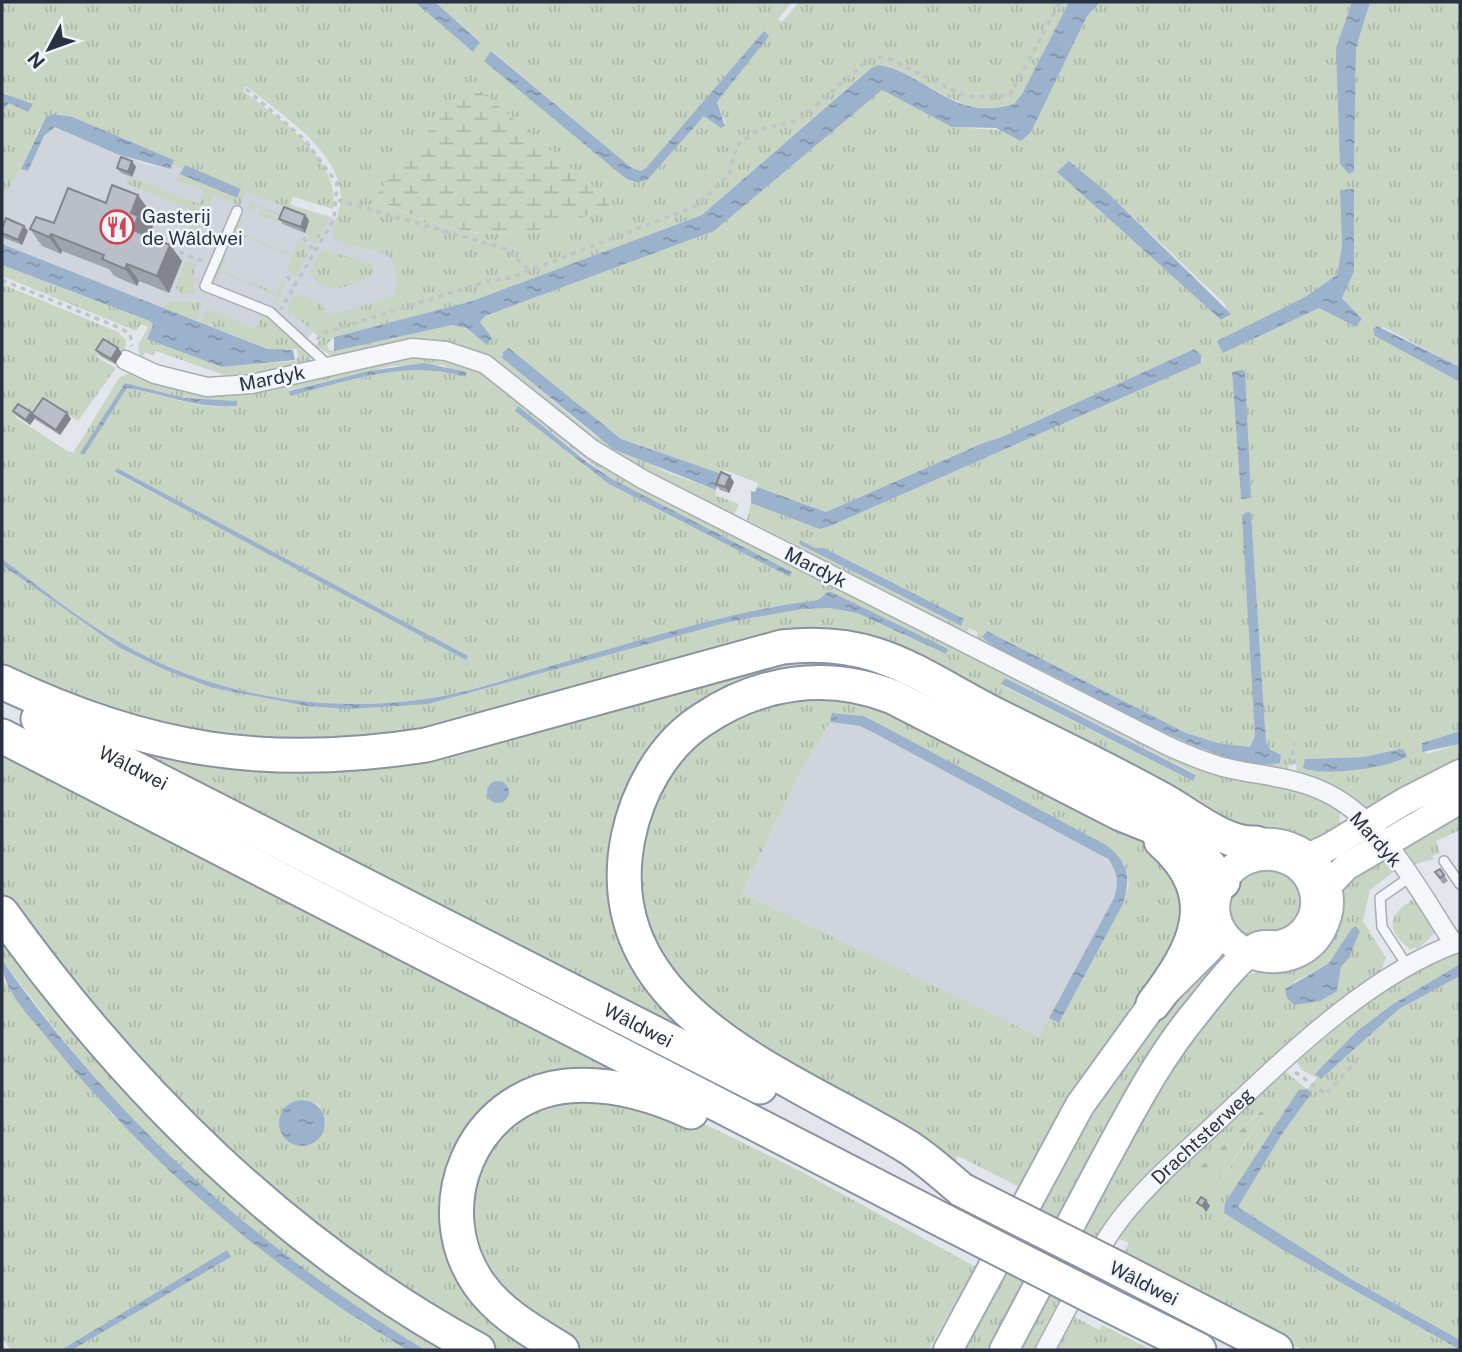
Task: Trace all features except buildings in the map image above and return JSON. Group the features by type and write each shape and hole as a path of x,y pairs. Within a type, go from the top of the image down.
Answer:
{"highway":[{"path":"2,682 88,719 176,744 278,757 323,756 375,753 426,745 782,648 813,644 841,646 865,650 941,682 993,713 1153,794 1207,827 1223,848 1241,857 1254,850"},
{"path":"962,1190 911,1148 731,1045 696,1021 670,994 642,950 627,898 626,849 640,795 673,746 695,725 750,693 806,682 848,684 893,697 1121,814 1190,846 1211,864 1223,882"},
{"name":"Wâldwei","path":"2,701 1276,1350"},
{"name":"Wâldwei","path":"2,736 1199,1350"},
{"path":"1121,814 1154,835 1172,851 1188,871 1195,892 1198,914 1195,938 1180,970 1153,1004"},
{"path":"2,913 51,980 132,1077 210,1154 326,1250 425,1320 478,1350"},
{"path":"562,1350 519,1323 491,1299 471,1272 459,1242 455,1201 460,1173 476,1142 505,1111 547,1090 568,1086 617,1087 687,1110 764,1144 818,1156"}],"main road":[{"path":"1301,860 1460,773"},
{"path":"1327,887 1346,867 1460,800"},
{"path":"1254,850 1301,860 1322,873 1327,887 1328,913 1322,928 1310,944 1282,958 1266,959 1248,955 1233,945 1221,931 1216,901 1223,882 1232,869 1254,850"},
{"path":"1004,1350 1149,1079 1195,1014 1248,955 1261,945 1275,945 1292,940 1310,923 1315,909 1312,886 1301,860"},
{"path":"948,1350 1080,1105 1153,1004 1209,948 1221,931"}],"street":[{"name":"Mardyk","path":"125,360 164,377 207,387 252,384 412,348 446,351 485,364 592,449 644,480 1168,746 1225,768 1318,789 1367,823 1385,843 1457,943"},
{"name":"Drachtsterweg","path":"1045,1350 1113,1230 1141,1194 1284,1059 1337,1013 1408,968 1457,943"}],"lane":[{"path":"237,211 205,286 276,316 329,366"},
{"path":"1444,861 1460,884"},
{"path":"1408,968 1382,927 1380,898 1410,877"}],"path":[{"path":"319,337 323,333 489,281 510,278 696,206 729,176 737,145 758,131 799,120 867,61 878,57 890,59 961,94 972,97 1010,95 1060,2"},
{"path":"246,89 305,140 337,183 338,200 334,219 276,316"},
{"path":"338,200 506,249 528,269"},
{"path":"303,238 316,252"},
{"path":"159,244 213,266"},
{"path":"287,276 295,286"},
{"path":"2,280 130,334 133,343 125,360"},
{"path":"1292,763 1294,743"},
{"path":"1284,1059 1296,1073 1326,1094 1360,1057"}],"shaded area":[{"path":"55,127 145,164 169,169 172,164 182,170 181,174 236,198 241,189 437,250 424,295 313,332 297,349 267,350 2,244 2,198 16,173 21,169 28,171 44,136"},
{"path":"830,722 860,726 876,734 1100,853 1115,868 1118,885 1114,898 1039,1038 742,893 799,774"}],"green space":[{"path":"2,2 415,2 473,52 480,41 435,2 792,2 778,19 782,22 799,2 1069,2 1022,94 1014,104 993,108 975,107 943,95 897,70 879,65 870,68 702,215 472,301 334,337 327,344 329,350 334,351 443,326 460,325 487,344 492,340 480,322 485,316 714,231 882,90 952,127 1031,132 1087,16 1100,2 1352,2 1336,48 1350,174 1354,171 1356,48 1370,2 1460,2 1460,367 1383,327 1376,336 1460,382 1460,731 1422,743 1427,754 1460,744 1460,768 1368,813 1297,775 1296,764 1289,763 1287,773 1205,758 975,641 978,632 969,628 964,636 746,524 751,503 818,529 828,527 1201,363 1202,360 1194,349 1002,437 826,512 757,487 758,483 724,470 722,474 621,439 509,348 502,354 502,358 596,437 668,473 716,490 715,495 739,504 735,513 728,518 614,459 482,353 336,358 315,346 321,339 291,312 288,315 292,299 301,294 321,304 328,316 394,296 397,285 393,261 380,252 348,245 333,238 341,196 330,163 290,120 246,86 243,91 304,141 327,173 333,190 333,209 293,197 290,206 330,218 315,245 305,233 259,215 260,211 306,230 307,227 256,207 254,212 248,210 251,202 285,216 289,208 246,192 240,206 214,195 196,236 188,232 195,211 125,183 128,176 199,204 204,191 176,180 179,173 236,198 241,189 185,166 182,170 172,164 174,160 62,115 54,114 39,129 21,169 2,198 2,111 9,103 13,104 7,93 2,93","holes":["763,32 768,36 717,102 726,124 704,116 633,183 484,60 492,51 632,168 641,171 646,169","471,83 609,206 547,228 492,234 465,231 408,214 377,200 381,189 464,87","1069,161 1109,194 1225,304 1228,316 1221,320 1058,173","1340,190 1354,272 1342,298 1362,319 1356,327 1319,308 1223,352 1229,335 1305,297 1337,275 1342,246","1245,372 1247,440 1241,499 1232,373","1251,513 1266,743 1275,753 1268,764 1206,750 1183,741 983,637 987,631 1186,733 1218,743 1250,747 1255,736","800,541 815,548 824,548 963,619 960,626 800,544","1400,749 1406,754 1403,760 1359,769 1310,771 1305,759 1364,757"]},
{"path":"471,83 607,198 609,206 547,228 492,234 437,224 376,199 381,189 464,87"},
{"path":"239,217 242,219 237,232 293,254 298,242 306,244 307,256 295,276 287,269 292,256 237,234 231,246 228,245"},
{"path":"326,250 372,264 375,272 359,282 340,288 323,286 315,281 309,272 319,254"},
{"path":"223,256 226,258 221,270 277,293 282,281 286,282 276,305 273,303 276,295 221,272 215,285 212,284"},
{"path":"185,261 196,265 193,278 195,294 182,294 176,288"},
{"path":"2,265 150,321 153,325 148,338 222,367 295,361 298,357 297,349 267,350 201,322 207,309 256,329 262,314 306,349 311,362 285,370 224,375 156,351 153,356 145,352 141,362 138,346 148,327 141,324 136,331 2,276"},
{"path":"2,284 118,332 126,340 125,352 105,341 97,357 116,368 78,421 45,400 40,401 31,414 21,407 15,417 69,452 74,452 119,378 130,372 185,387 429,353 483,369 590,452 1166,751 1316,793 1340,811 1339,830 1314,841 1246,834 866,646 425,739 225,746 2,674 2,565 120,648 165,670 213,688 307,706 428,704 729,622 803,609 829,608 857,613 945,654 829,591 819,600 712,621 452,694 386,703 308,702 231,688 157,662 91,625 2,559","holes":["443,365 465,377 443,372 399,371 290,396 289,390 392,366","125,383 185,398 236,401 237,406 209,406 127,388 84,455 81,453","518,407 612,479 792,572 790,577 609,484 515,411","117,469 467,656 115,473","1005,678 1196,774 1193,781 1001,685"]},
{"path":"168,302 202,302 197,321 162,308"},
{"path":"841,656 939,696 851,679 688,725 620,889 727,1054 126,751 131,739 301,762 772,657"},
{"path":"852,692 1159,846 1192,913 1023,1189 958,1156 955,1163 751,1053 648,948 633,849 679,750 755,701","holes":["832,713 864,716 1124,863 1129,885 1123,904 1059,1023 1049,1018 1039,1037 742,893 799,774 830,722"]},
{"path":"2,751 658,1088 531,1089 447,1208 536,1350 497,1350 435,1314 219,1154 2,898","holes":["304,1099 319,1105 326,1120 325,1128 301,1146 286,1140"]},
{"path":"1460,807 1460,830 1436,841 1440,853 1432,856 1434,859 1415,864 1403,853 1403,848"},
{"path":"1378,861 1388,863 1396,870 1370,890 1363,921 1386,958 1379,976 1136,1191 1039,1350 1015,1350 1175,1057 1236,981 1266,968 1340,895 1352,876","holes":["1338,951 1349,958 1341,967 1337,991 1292,983 1329,963"]},
{"path":"1259,868 1284,871 1301,889 1302,912 1282,930 1270,933 1255,931 1247,941 1231,921 1229,901 1239,882"},
{"path":"1415,898 1437,931 1418,949 1415,947 1411,950 1397,936 1392,924 1398,911"},
{"path":"2,935 31,976 458,1350 425,1350 367,1315 313,1278 215,1200 119,1106 76,1056 2,960"},
{"path":"1460,950 1460,964 1393,1004 1357,1031 1321,1079 1399,1009 1460,976 1460,1340 1351,1279 1238,1207 1282,1134 1311,1094 1223,1211 1283,1250 1459,1350 1303,1350 1125,1251 1129,1243 1118,1238 1137,1210 1242,1106 1283,1070 1307,1089 1317,1078 1302,1070 1295,1059 1373,998","holes":["1260,1111 1264,1114 1231,1165 1214,1184 1199,1187 1192,1176"]},
{"path":"1206,960 1218,972 993,1350 958,1350 1093,1101"},
{"path":"2,979 111,1114 362,1323 407,1350 72,1350 230,1257 227,1250 61,1350 11,1350 2,1337"},
{"path":"556,1095 686,1115 800,1171 976,1267 928,1350 577,1350 505,1302 465,1233 482,1144"},
{"path":"1261,1111 1264,1114 1214,1185 1199,1187 1191,1176"},
{"path":"1071,1315 1099,1330 1102,1325 1152,1350 1052,1350"}],"water":[{"path":"415,2 435,2 480,42 473,52"},
{"path":"1069,2 1100,2 1087,16 1031,132 1021,141 996,128 952,127 882,90 714,231 485,316 480,322 492,338 487,345 466,328 452,325 334,351 334,337 472,301 702,215 871,68 879,65 897,70 942,95 974,107 993,108 1014,104 1022,94"},
{"path":"1352,2 1370,2 1356,48 1354,171 1349,174 1340,164 1336,48"},
{"path":"764,31 769,36 717,102 725,126 721,128 704,116 647,180 638,182 624,177 484,61 491,51 632,168 641,171"},
{"path":"2,93 33,104 28,112 9,103 2,111"},
{"path":"54,114 72,117 174,160 170,169 117,154 55,127 44,136 28,171 21,169 46,117"},
{"path":"1069,161 1109,194 1231,314 1221,320 1057,172"},
{"path":"185,165 241,189 237,198 180,174"},
{"path":"1354,189 1354,272 1342,298 1362,319 1356,327 1319,308 1223,353 1217,341 1305,297 1337,275 1342,246 1340,190"},
{"path":"2,244 267,349 293,350 295,360 222,367 147,339 153,325 150,321 2,265"},
{"path":"1377,326 1460,367 1460,382 1375,336 1373,329"},
{"path":"509,348 621,439 722,474 716,490 613,449 502,358 503,352"},
{"path":"1194,349 1201,355 1201,363 828,527 819,529 751,503 751,491 755,492 757,487 826,512 1002,437"},
{"path":"424,363 467,372 465,377 421,370 399,371 290,396 289,391 369,371"},
{"path":"1245,371 1251,498 1241,499 1232,372"},
{"path":"125,383 185,398 237,401 237,406 194,403 127,388 84,455 80,453"},
{"path":"518,406 612,479 792,572 790,577 609,484 515,411"},
{"path":"117,468 468,656 466,660 115,472"},
{"path":"1246,512 1251,513 1266,742 1271,750 1281,755 1280,763 1259,764 1201,748 1009,654 982,637 987,631 1186,733 1218,743 1250,747 1255,736 1242,517"},
{"path":"800,540 815,548 824,548 964,619 961,626 799,544"},
{"path":"2,559 91,625 157,662 231,688 308,702 386,703 452,694 747,612 818,600 829,591 948,649 946,654 857,613 829,608 803,609 729,622 428,704 349,709 307,706 213,688 165,670 120,648 2,565"},
{"path":"1005,678 1196,775 1193,781 1001,684"},
{"path":"832,713 864,716 1106,845 1124,864 1127,886 1123,904 1059,1023 1049,1018 1114,898 1117,878 1108,859 860,726 830,722"},
{"path":"1460,731 1460,744 1422,752 1422,743"},
{"path":"1404,750 1407,757 1371,768 1325,772 1303,768 1305,759 1364,757"},
{"path":"498,781 506,784 509,792 506,800 498,803 490,800 487,792 490,784"},
{"path":"1356,927 1360,931 1349,958 1341,967 1337,991 1320,1001 1294,1005 1287,998 1285,989 1329,963 1352,928"},
{"path":"2,960 92,1075 193,1177 304,1269 425,1350 407,1350 307,1284 260,1249 169,1171 87,1085 25,1012 7,982"},
{"path":"1460,964 1460,976 1399,1009 1321,1079 1315,1074 1357,1031 1393,1004"},
{"path":"1307,1089 1311,1094 1282,1134 1238,1207 1351,1279 1460,1340 1460,1350 1283,1250 1224,1213 1225,1203 1294,1097 1299,1090"},
{"path":"302,1100 311,1101 318,1107 324,1114 324,1132 318,1139 311,1145 302,1146 293,1145 286,1139 280,1132 279,1123 280,1114 286,1107 293,1101"},
{"path":"227,1250 231,1257 72,1350 61,1350"}],"place":[{"name":"Gasterij de Wâldwei","path":"117,227"}]}
